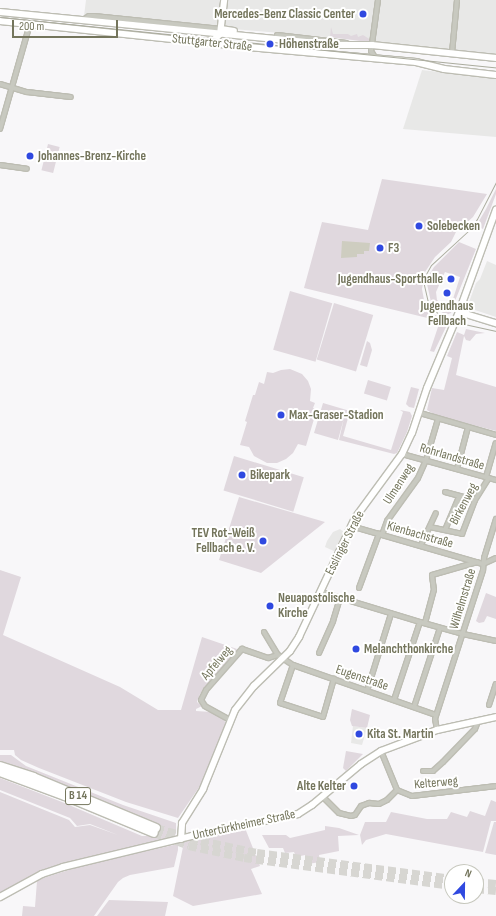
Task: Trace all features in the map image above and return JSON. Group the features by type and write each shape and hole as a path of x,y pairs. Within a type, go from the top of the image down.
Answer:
{"highway":[{"name":"B 14","path":"0,766 33,777 155,831 0,772"}],"main road":[{"path":"205,43 215,39 221,32 224,0"},
{"name":"Stuttgarter Straße","path":"0,12 221,32 334,45 362,44 373,52 444,69 496,75"},
{"name":"Stuttgarter Straße","path":"0,21 205,43 361,57 373,52 418,50 496,58"},
{"path":"221,32 278,35 306,42"},
{"path":"221,32 230,45"},
{"path":"418,50 432,54 496,61"},
{"path":"416,62 496,72"},
{"name":"Esslinger Straße","path":"181,838 182,823 203,789 230,720 250,691 299,637 351,526 402,454 420,413 427,388 458,312 496,210"},
{"path":"458,312 496,323"},
{"name":"Untertürkheimer Straße","path":"0,897 52,870 181,838 298,814 361,764 381,751 437,730 496,717"}],"street":[{"path":"373,52 378,0"},
{"path":"452,53 457,0"},
{"path":"0,129 30,24"},
{"name":"Stuttgarter Straße","path":"278,35 362,44"},
{"path":"0,84 31,92 71,96"},
{"path":"0,165 27,169"},
{"path":"420,413 496,435"},
{"name":"Ulmenweg","path":"359,588 387,521 412,487 426,460 438,419"},
{"path":"457,469 468,427"},
{"name":"Birkenweg","path":"430,528 462,534 475,500 488,478 496,443"},
{"name":"Rohrlandstraße","path":"402,454 496,480"},
{"path":"445,492 459,497 475,500"},
{"path":"445,530 459,497"},
{"path":"421,546 436,513"},
{"name":"Wilhelmstraße","path":"437,730 435,723 436,715 484,570 484,558 496,519"},
{"name":"Kienbachstraße","path":"351,526 483,564"},
{"path":"483,564 496,558"},
{"path":"394,700 434,590 432,575 477,562"},
{"path":"321,592 422,623 462,634 496,641"},
{"path":"319,653 333,621 340,598"},
{"path":"367,691 391,614"},
{"path":"414,707 440,628"},
{"name":"Eugenstraße","path":"264,632 280,657 293,666 436,715"},
{"name":"Apfelweg","path":"230,720 205,706 201,700 202,695 242,649 268,658 280,657"},
{"path":"293,666 280,703 323,717 334,679"},
{"path":"489,705 496,684"},
{"path":"423,771 433,771 443,762 476,729 478,721"},
{"name":"Kelterweg","path":"381,751 397,790 412,796 496,786"},
{"path":"322,796 339,813 351,816 355,815 361,806 378,804 387,800 397,790"}],"shaded area":[{"path":"86,0 496,0 496,57 348,39 84,16"},
{"path":"331,27 333,34 348,34 351,36 357,34 358,37 363,35 371,40 368,42 330,37"},
{"path":"422,70 496,79 496,137 403,129"},
{"path":"48,144 60,147 53,173 41,170"},
{"name":"F3","path":"382,179 487,194 473,217 456,232 451,242 435,257 425,272 422,289 424,300 432,313 445,321 444,322 304,288 322,222 368,230"},
{"path":"496,189 496,194 483,229 476,226 486,209"},
{"path":"342,241 370,243 369,251 364,251 364,254 357,254 357,257 341,258"},
{"path":"459,242 476,249 455,301 453,299 460,277 445,272 436,292 437,300 444,306 444,309 453,308 451,313 446,315 437,309 431,302 427,284 429,275 434,267"},
{"path":"487,261 496,265 496,317 472,309 468,305 476,283 480,279"},
{"path":"290,291 332,303 315,362 273,350"},
{"path":"334,303 373,315 356,371 317,359"},
{"path":"439,324 446,327 434,352 430,351"},
{"path":"466,329 485,333 476,334 470,341 466,340 464,336 456,375 496,387 496,431 435,415 427,410 432,388 444,390 452,358 447,356 457,332 464,335"},
{"path":"367,341 370,343 372,350 367,367 360,365"},
{"name":"Max-Graser-Stadion","path":"290,369 302,374 308,381 311,389 310,401 315,403 313,408 317,409 306,446 298,444 293,453 286,459 277,463 267,463 254,456 249,447 240,445 247,422 245,421 253,395 255,395 259,382 264,384 267,372 273,373"},
{"path":"368,380 391,387 387,400 364,393"},
{"path":"411,387 419,389 414,408 409,407 406,404"},
{"path":"323,403 350,411 343,436 391,450 403,412 400,410 410,412 412,416 407,432 397,453 394,454 339,440 344,418 338,440 314,433"},
{"path":"234,456 304,477 293,512 223,490"},
{"name":"TEV Rot-Weiß Fellbach e. V.","path":"239,497 325,522 261,573 219,560"},
{"path":"340,529 344,532 336,552 325,547 333,532"},
{"path":"0,570 21,577 3,635 120,687 158,710 181,710 202,637 237,649 200,694 197,702 202,706 196,709 196,711 211,712 223,719 226,723 202,783 178,818 126,802 39,768 21,760 15,755 14,750 0,750"},
{"path":"486,593 496,597 496,619 487,616 484,622 479,623 476,621"},
{"path":"352,709 370,715 367,728 352,726 350,720"},
{"name":"Kita St. Martin","path":"353,726 367,728 362,745 351,743"},
{"path":"346,751 363,754 346,771 343,768"},
{"path":"0,755 11,755 26,766 123,805 176,823 176,834 170,838 62,864 42,871 0,894 0,792 69,820 75,827 90,825 118,835 90,824 77,826 70,818 0,790 0,778 62,802 142,836 154,836 158,827 155,823 69,787 0,763"},
{"path":"491,800 496,802 496,821 491,821 483,852 386,834 366,840 362,845 360,835 365,822 386,822 391,812 427,819 447,819 451,812 467,817 470,811 485,816"},
{"path":"494,822 496,822 496,855 485,853"},
{"path":"325,826 339,828 359,835 338,836 339,851 319,855 320,862 308,864 305,855 296,857 294,852 285,853 283,848 269,848 262,835 286,835 290,838 325,830"},
{"path":"245,828 260,866 251,869 262,894 193,906 173,896 184,842"},
{"path":"178,844 174,867 130,875 123,878 118,882 94,916 22,916 23,906 35,907 37,881 43,878 85,865"},
{"path":"109,900 168,902 165,916 97,916"}],"tunnel":[{"path":"156,828 201,841 257,853 444,878"},
{"path":"154,833 189,846 244,858 444,885"},
{"path":"484,883 496,884"},
{"path":"484,890 496,891"}],"tram line":[{"path":"0,17 496,67"},
{"path":"496,182 477,219 468,231 431,265 425,276 424,285 428,303 440,316 455,322 496,331"}],"place":[{"name":"Mercedes-Benz Classic Center","path":"363,14"},
{"name":"Höhenstraße","path":"270,44"},
{"name":"Johannes-Brenz-Kirche","path":"30,156"},
{"name":"Solebecken","path":"419,226"},
{"name":"F3","path":"380,248"},
{"name":"Jugendhaus-Sporthalle","path":"451,279"},
{"name":"Jugendhaus Fellbach","path":"447,293"},
{"name":"Max-Graser-Stadion","path":"281,415"},
{"name":"Bikepark","path":"242,475"},
{"name":"TEV Rot-Weiß Fellbach e. V.","path":"263,541"},
{"name":"Neuapostolische Kirche","path":"270,606"},
{"name":"Melanchthonkirche","path":"356,649"},
{"name":"Kita St. Martin","path":"359,734"},
{"name":"Alte Kelter","path":"354,786"}]}
